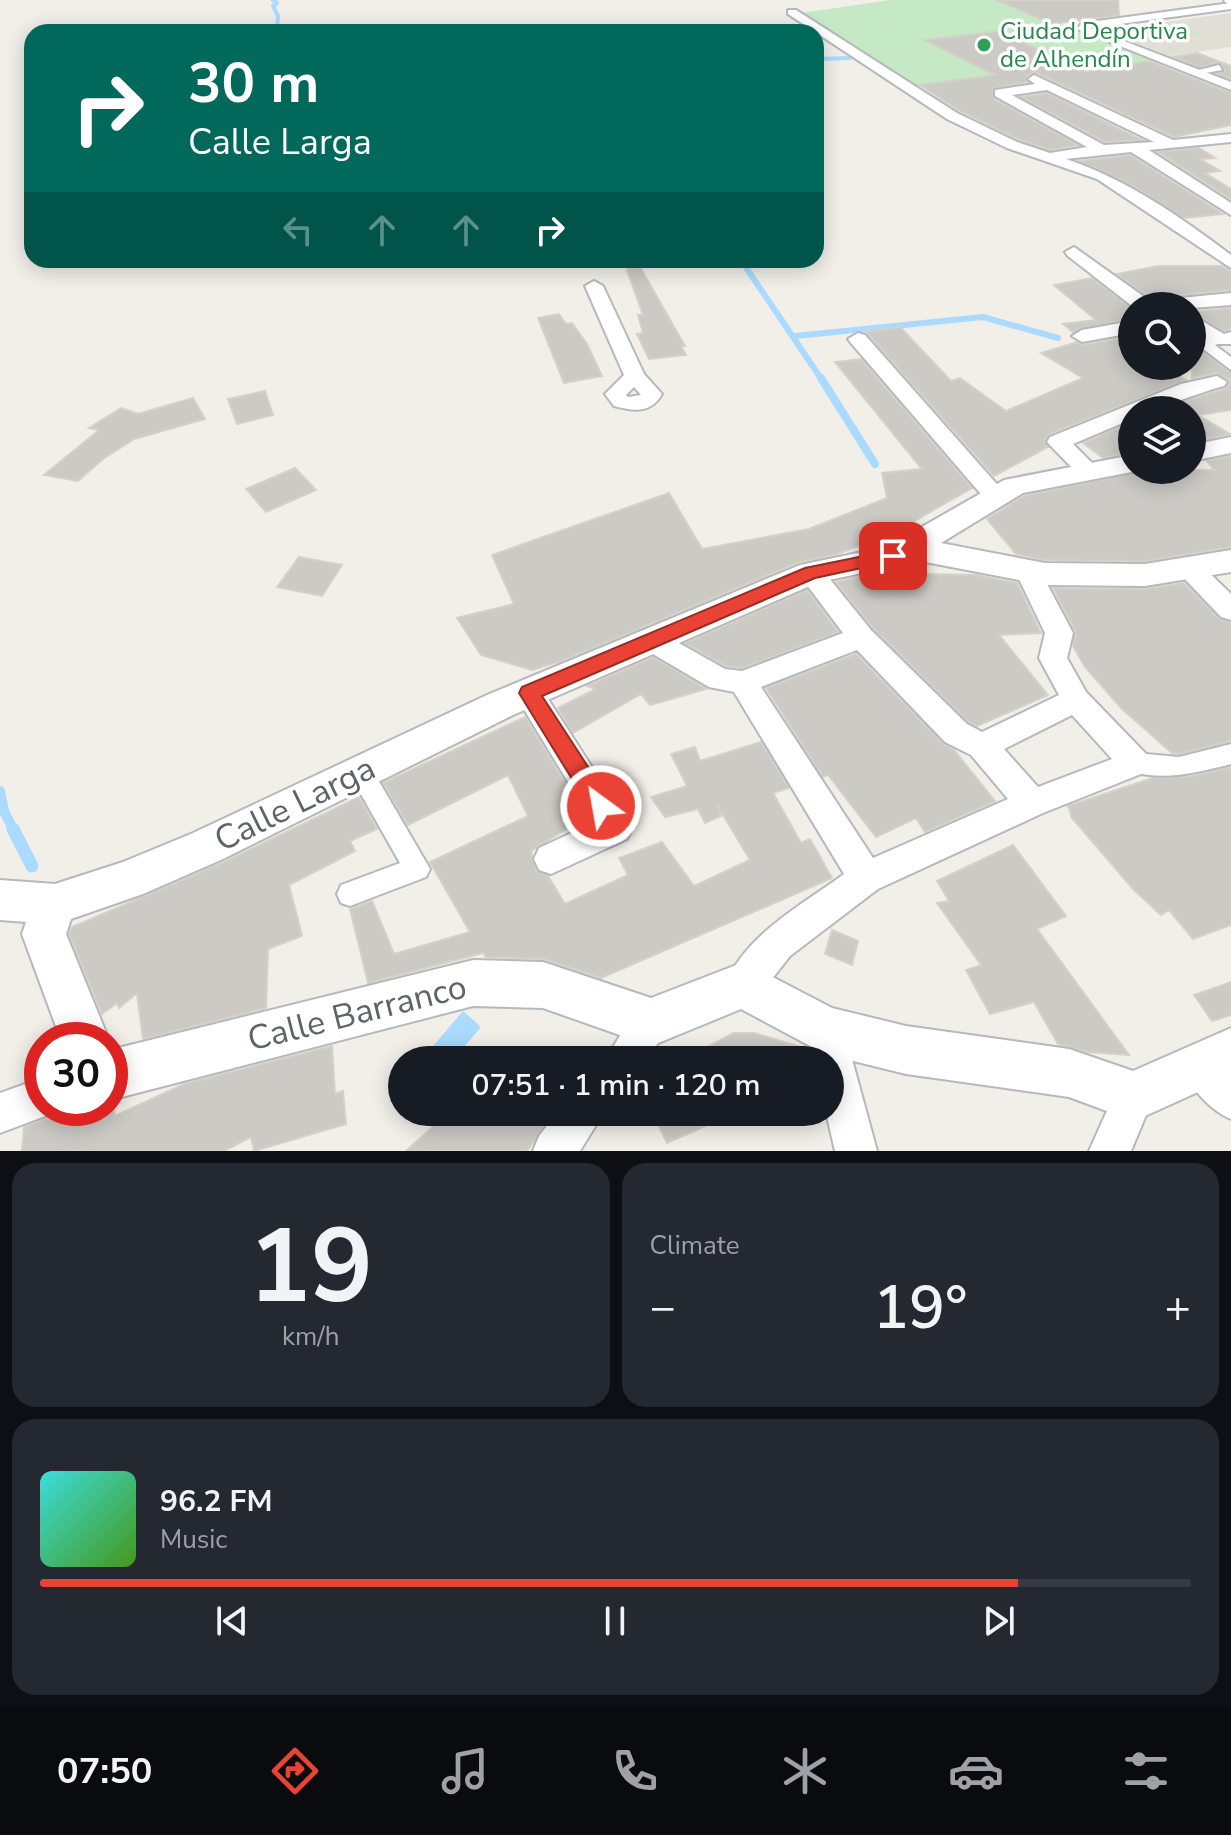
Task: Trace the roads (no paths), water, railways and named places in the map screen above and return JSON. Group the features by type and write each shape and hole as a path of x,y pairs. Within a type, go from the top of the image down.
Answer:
{"street":[{"path":"1231,2 1082,26 1082,29 1231,86"},
{"path":"792,12 810,24"},
{"path":"824,33 952,116 1048,157 1102,176 1137,196 1231,263"},
{"path":"1195,72 1225,67"},
{"path":"1030,77 1171,145"},
{"path":"1049,86 999,93 1099,148"},
{"path":"1048,157 1099,148 1171,145 1231,138"},
{"path":"1132,146 1231,210"},
{"path":"1074,252 1126,292"},
{"path":"594,286 635,376"},
{"path":"1206,301 1231,299"},
{"path":"1206,328 1226,339"},
{"path":"1082,336 1118,330"},
{"path":"858,339 994,495"},
{"path":"1169,396 1226,375 1202,342 1226,339"},
{"path":"1089,472 1058,442 1118,417"},
{"path":"1206,450 1231,445"},
{"path":"920,550 931,535 994,495 1014,486 1118,467"},
{"name":"Calle Larga","path":"55,904 142,875 529,693 811,573 920,550 1028,571 1145,575 1231,561"},
{"path":"1190,569 1231,610"},
{"path":"1028,571 1059,633 1053,658 1076,700 1135,763"},
{"path":"811,573 861,637 956,733 982,746 1032,803"},
{"path":"651,640 719,679 743,682 861,637"},
{"path":"743,682 866,878"},
{"path":"529,693 615,829 551,859"},
{"path":"982,746 1076,700"},
{"path":"635,1046 651,1022 744,985 777,944 866,878 1032,803 1135,763 1179,767 1231,754"},
{"path":"350,894 417,869 361,773"},
{"path":"0,900 55,904 44,934 78,1022"},
{"name":"Calle Barranco","path":"128,1070 473,983 543,985 651,1022"},
{"path":"744,985 825,1030 906,1050 1069,1073 1134,1096 1221,1072"},
{"path":"825,1030 856,1151"},
{"path":"1110,1151 1134,1096"},
{"path":"0,1113 24,1104"},
{"path":"554,1151 573,1126"}],"water":[{"path":"463,1011 481,1027 465,1046 433,1046"}],"waterway":[{"path":"273,0 277,3 273,6 278,16 277,24"},
{"path":"824,59 850,58"},
{"path":"746,268 822,380"},
{"path":"795,336 983,317 1058,338"},
{"path":"821,378 875,464"},
{"path":"0,791 4,811 13,829"},
{"path":"13,829 32,866"}],"place":[{"name":"Ciudad Deportiva de Alhendín","path":"984,45"}]}
